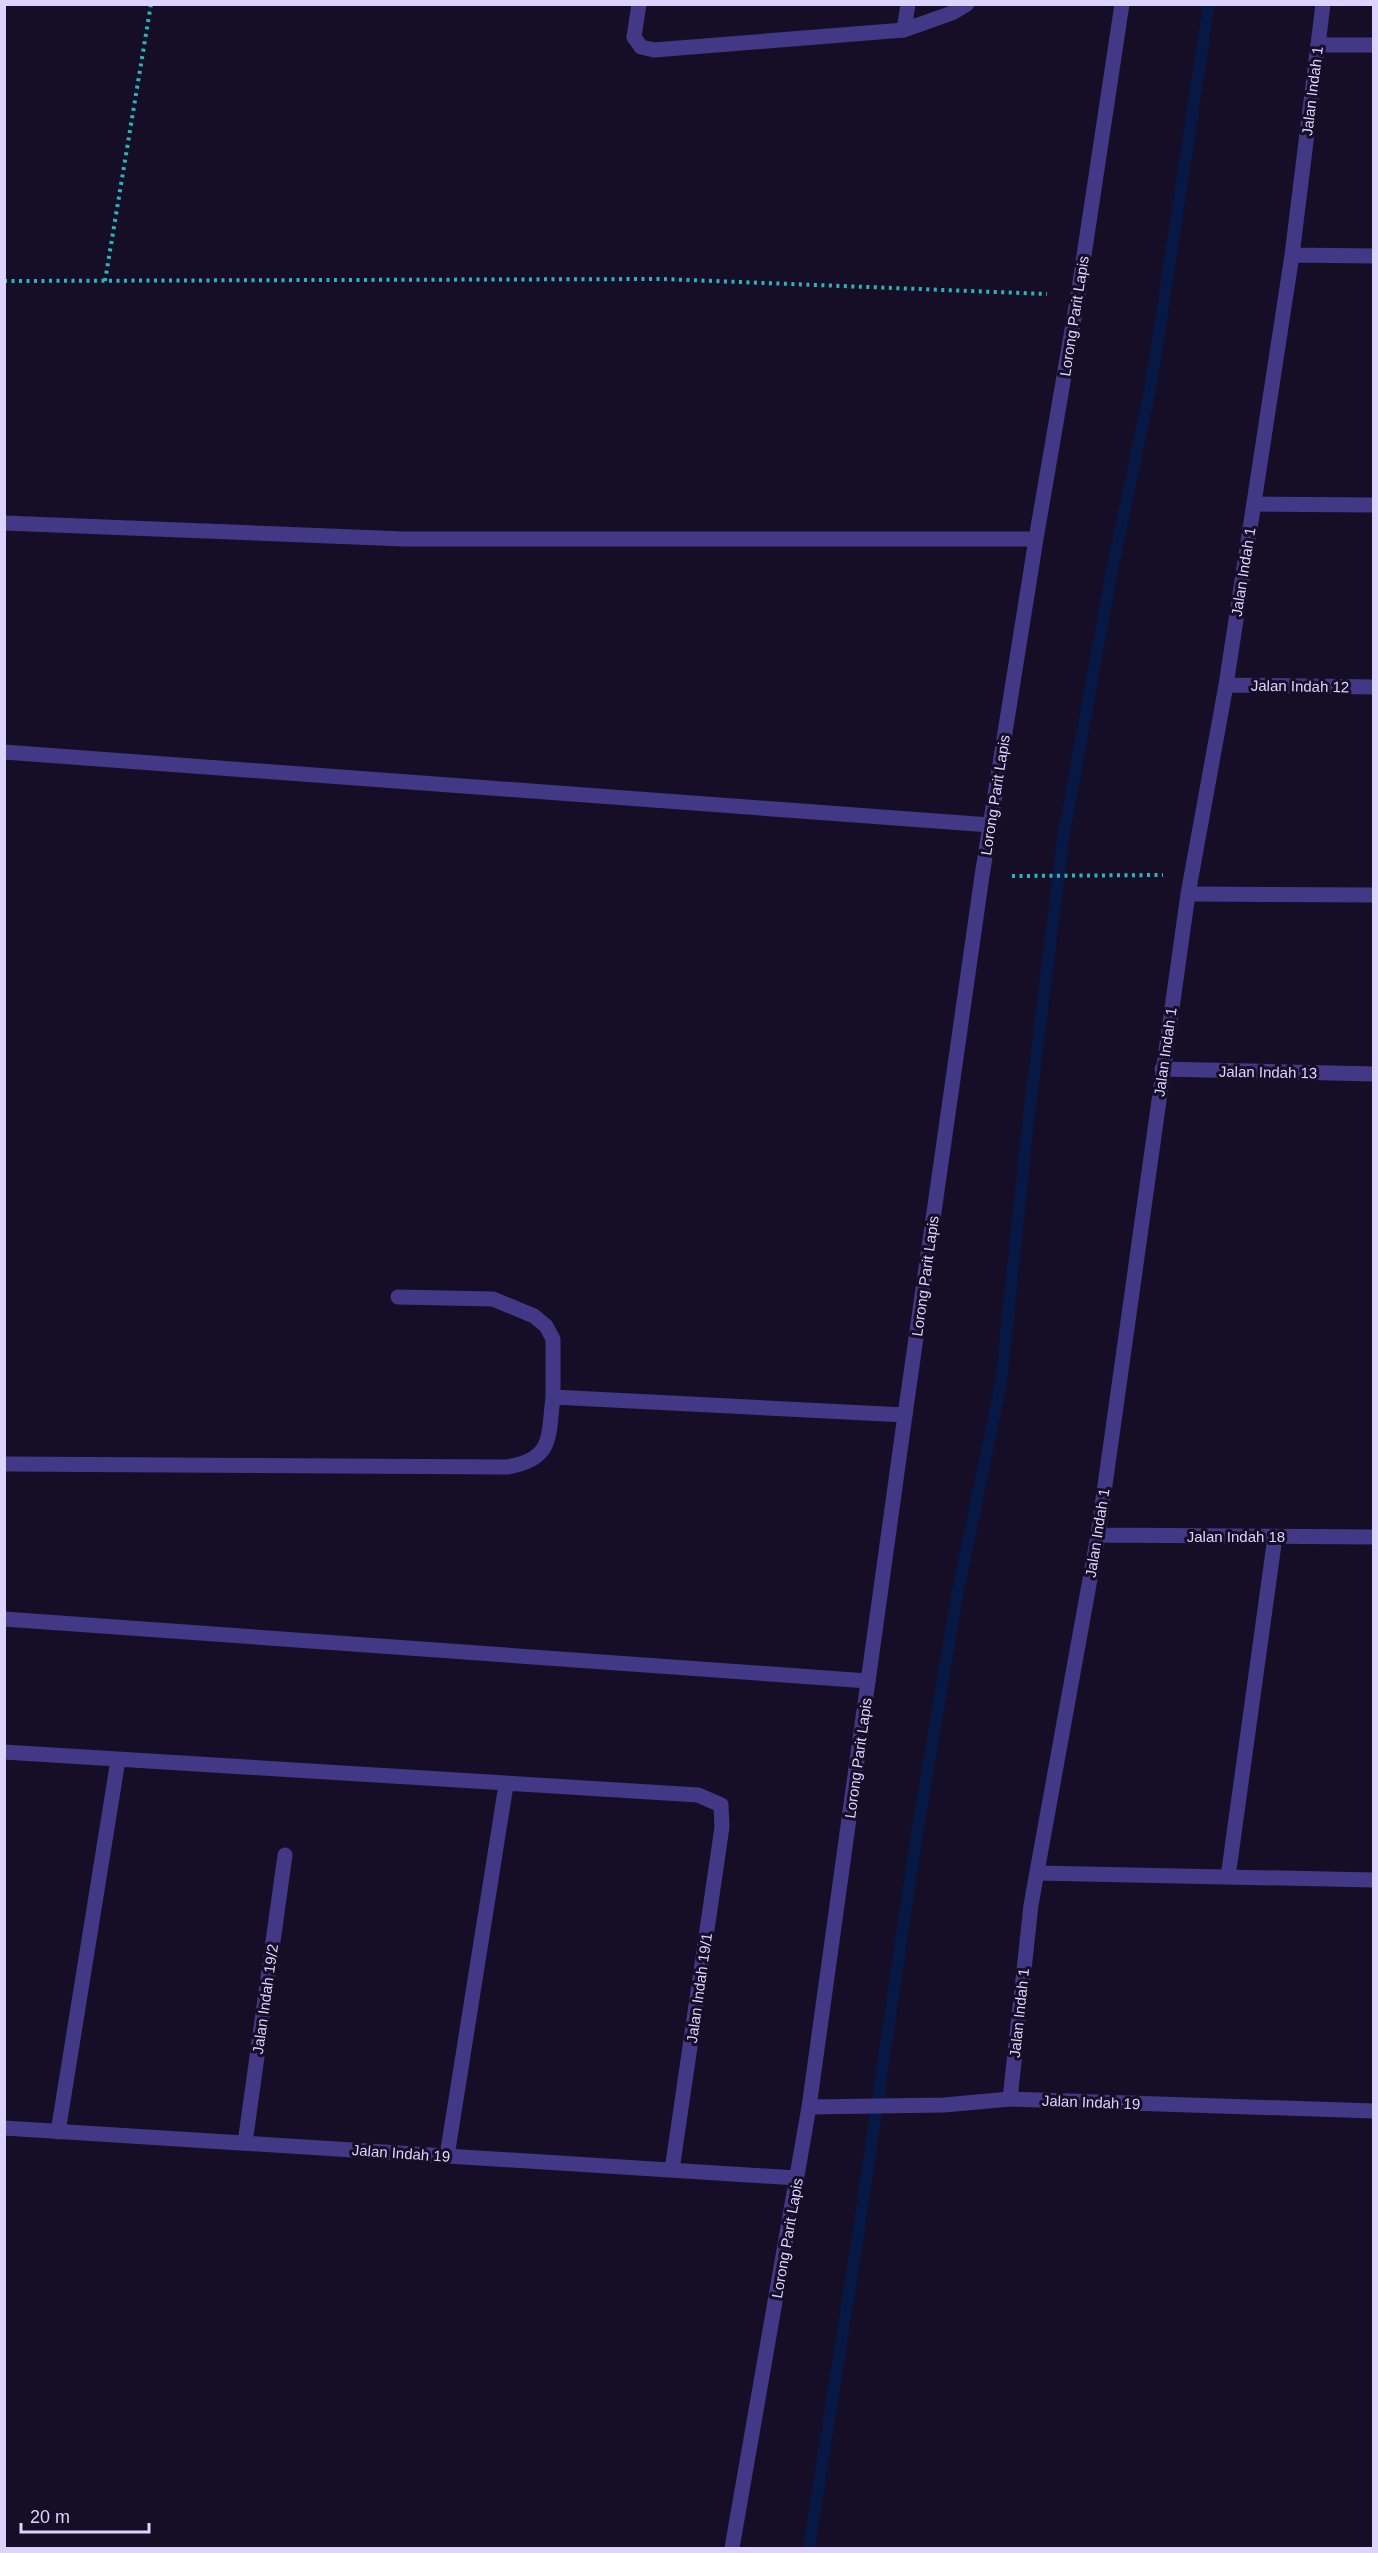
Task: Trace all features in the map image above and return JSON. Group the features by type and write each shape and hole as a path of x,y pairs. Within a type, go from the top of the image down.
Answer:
{"street":[{"path":"639,4 634,37 641,47 654,50 904,30 952,13 967,4"},
{"path":"904,30 908,4"},
{"name":"Lorong Parit Lapis","path":"732,2548 809,2107 990,825 1078,295 1122,4"},
{"name":"Jalan Indah 1","path":"1010,2099 1031,1905 1098,1535 1188,894 1226,685 1292,255 1323,4"},
{"path":"1318,45 1374,45"},
{"path":"1292,255 1374,256"},
{"path":"1254,504 1374,505"},
{"path":"4,523 404,539 1036,539"},
{"name":"Jalan Indah 12","path":"1226,685 1374,687"},
{"path":"4,752 990,825"},
{"path":"1188,894 1374,895"},
{"name":"Jalan Indah 13","path":"1162,1069 1374,1074"},
{"path":"4,1464 507,1467 520,1465 536,1458 547,1446 553,1397 553,1339 546,1326 534,1316 493,1299 398,1297"},
{"path":"553,1397 905,1415"},
{"name":"Jalan Indah 18","path":"1098,1535 1374,1537"},
{"path":"1228,1877 1275,1537"},
{"path":"4,1619 868,1682"},
{"path":"4,1752 506,1785 447,2156"},
{"path":"58,2132 118,1760"},
{"name":"Jalan Indah 19/1","path":"506,1785 698,1795 721,1805 723,1827 672,2170"},
{"name":"Jalan Indah 19/2","path":"245,2143 285,1855"},
{"path":"1037,1873 1374,1880"},
{"name":"Jalan Indah 19","path":"809,2107 944,2105 1010,2099 1374,2111"},
{"name":"Jalan Indah 19","path":"4,2128 797,2178"}],"path":[{"path":"105,281 151,4"},
{"path":"4,281 662,279 1078,295"},
{"path":"1041,876 1099,874 1191,876"}],"waterway":[{"path":"809,2548 917,1833 958,1591 1001,1383 1028,1123 1063,839 1112,570 1151,385 1209,4"}]}
